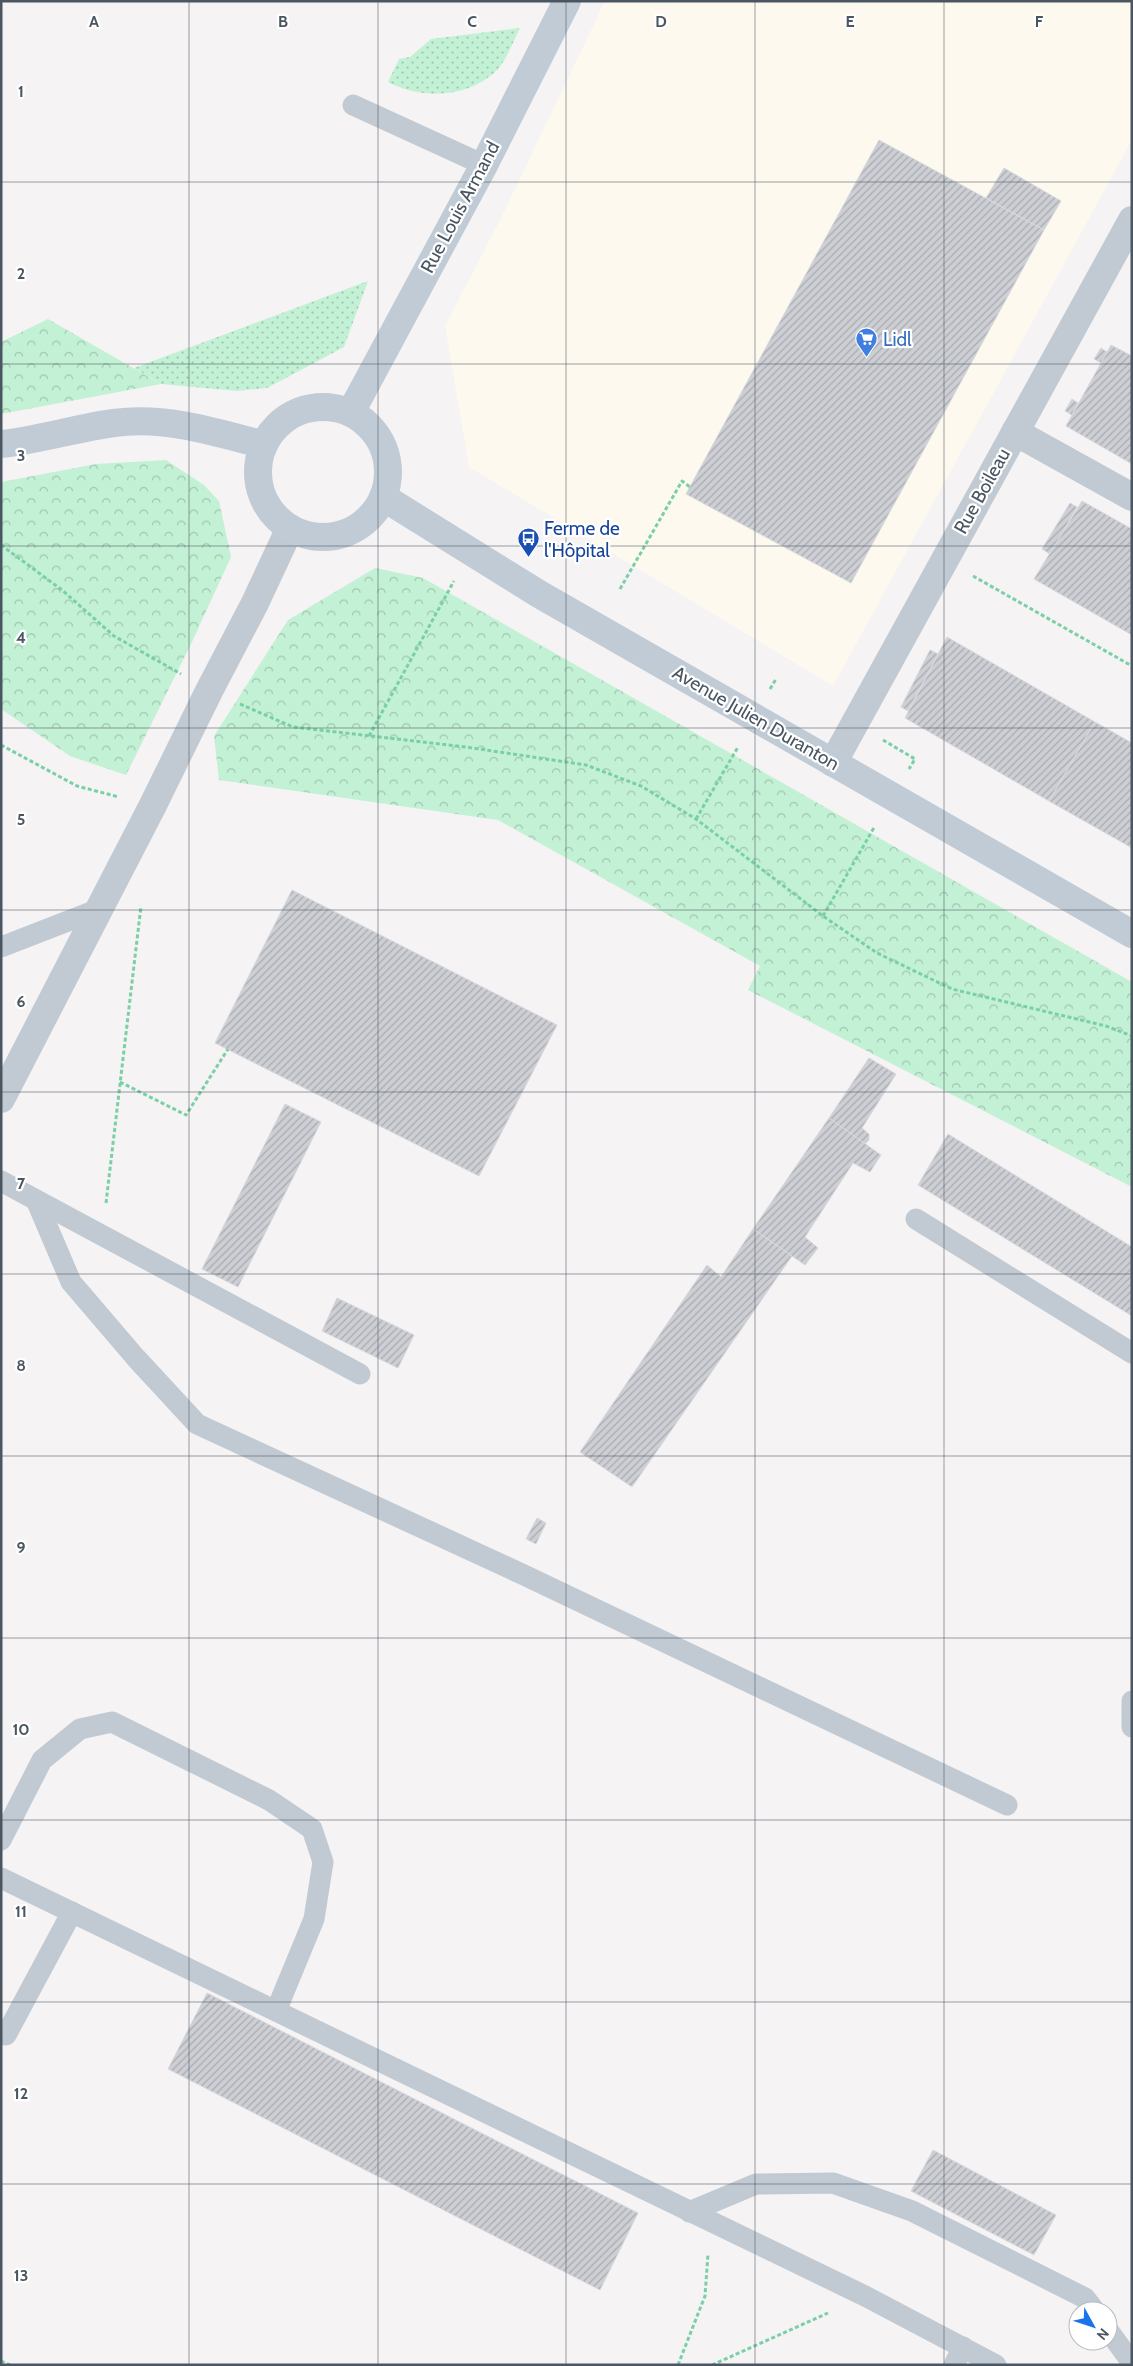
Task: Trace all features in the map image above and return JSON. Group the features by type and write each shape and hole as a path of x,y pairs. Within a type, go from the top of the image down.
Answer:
{"main road":[{"name":"Rue Louis Armand","path":"351,412 484,164 568,1"},
{"path":"327,406 351,412 365,421 379,437 387,456 389,477 383,497 371,516 354,529 333,536 311,535 290,528 276,516 265,500 259,482 259,463 264,445 275,428 290,416 307,408 327,406"},
{"path":"1,444 29,441 115,423 161,422 202,429 264,445"},
{"name":"Avenue Julien Duranton","path":"383,497 531,589 1132,934"}],"street":[{"name":"Rue Boileau","path":"833,763 1132,220"},
{"path":"1015,432 1132,497"},
{"path":"1,1099 153,806 209,691 255,604 290,528"}],"lane":[{"path":"353,105 484,164"},
{"path":"1,947 99,909"},
{"path":"1,1181 360,1374"},
{"path":"36,1200 71,1282 136,1358 197,1424 524,1575 1007,1805"},
{"path":"916,1219 1132,1353"},
{"path":"1132,1701 1132,1727"},
{"path":"1,1840 42,1760 80,1729 112,1722 269,1800 312,1829 324,1862 314,1919 276,2011"},
{"path":"1,1878 865,2296 958,2356 996,2365"},
{"path":"6,2035 72,1912"},
{"path":"689,2212 756,2184 833,2183 912,2211 1085,2298 1087,2301"},
{"path":"1118,2344 1132,2363"}],"path":[{"path":"620,589 682,482 690,487"},
{"path":"1,545 62,590 114,636 209,691 293,727 466,747 586,765 641,786 696,818 823,916 877,953 952,989 1106,1026 1132,1036"},
{"path":"944,560 1132,666"},
{"path":"369,736 457,576"},
{"path":"1,745 77,786 153,806"},
{"path":"105,1212 141,903"},
{"path":"120,1082 186,1115 228,1049"},
{"path":"678,2365 705,2296 709,2221"},
{"path":"712,2365 865,2296"},
{"path":"1,2361 10,2365"}],"shaded area":[{"path":"605,1 1132,1 1132,140 833,686 469,467 445,326 502,216"}],"green space":[{"path":"520,28 501,66 486,79 473,86 459,91 430,93 415,92 388,82 399,59 410,57 431,39"},
{"path":"368,281 344,347 267,388 237,391 161,384 134,368"},
{"path":"48,319 161,384 1,414 1,342"},
{"path":"166,460 204,485 219,501 231,557 191,644 126,775 70,756 1,709 1,482 96,464"},
{"path":"375,568 423,578 1132,982 1132,1187 748,990 760,966 498,820 219,780 214,736 288,620"}],"building":[{"name":"Lidl","path":"879,140 1044,230 851,583 686,494"},
{"path":"1004,168 1061,201 1044,230 986,198"},
{"path":"1111,345 1132,356 1132,464 1066,426"},
{"path":"1101,348 1107,352 1101,363 1094,359"},
{"path":"1072,399 1078,403 1072,415 1065,411"},
{"path":"1082,501 1132,529 1132,635 1034,579"},
{"path":"1070,503 1077,507 1050,554 1042,549"},
{"path":"947,637 1095,722 1049,801 905,718"},
{"path":"930,650 938,654 908,711 901,707"},
{"path":"1095,722 1132,743 1132,848 1049,801"},
{"path":"292,890 557,1025 479,1176 215,1043"},
{"path":"869,1058 896,1074 862,1128 869,1134 869,1140 865,1144 829,1118"},
{"path":"285,1104 321,1122 238,1287 202,1269"},
{"path":"829,1118 881,1155 870,1172 853,1163 805,1237 818,1248 805,1265 753,1229"},
{"path":"948,1134 1132,1247 1132,1316 918,1185"},
{"path":"753,1229 792,1256 632,1487 580,1452 707,1265 721,1277"},
{"path":"337,1298 414,1335 398,1368 322,1331"},
{"path":"537,1518 546,1523 536,1544 526,1539"},
{"path":"207,1993 638,2213 600,2290 168,2069"},
{"path":"933,2150 1056,2215 1034,2255 911,2191"}],"place":[{"name":"Lidl","path":"867,358"},
{"name":"Ferme de l'Hôpital","path":"528,558"}]}
